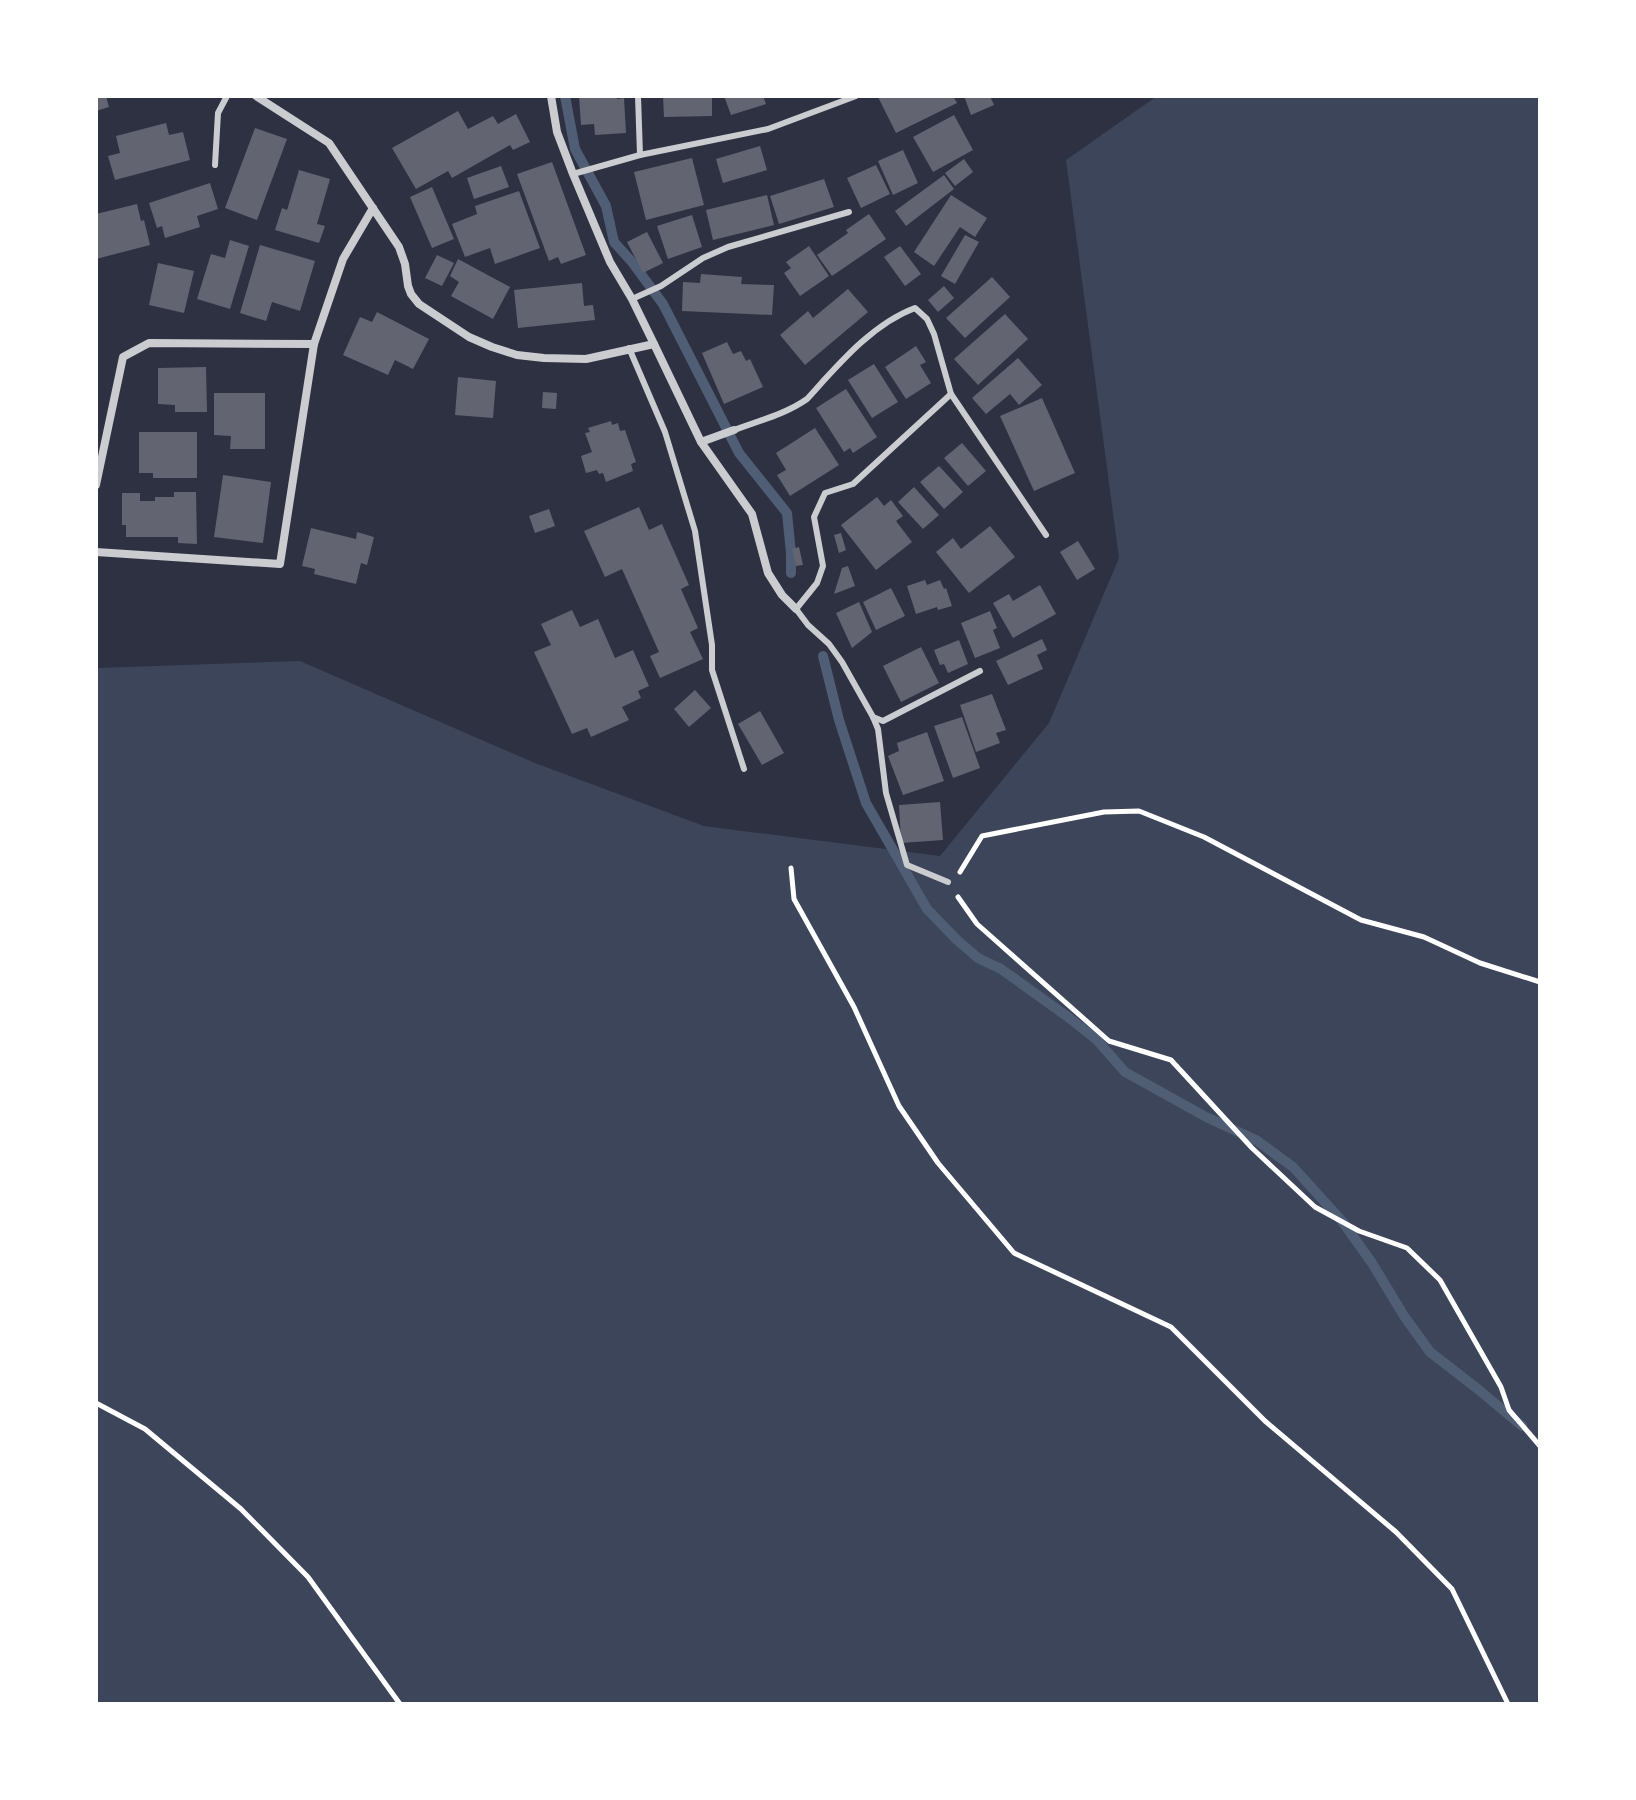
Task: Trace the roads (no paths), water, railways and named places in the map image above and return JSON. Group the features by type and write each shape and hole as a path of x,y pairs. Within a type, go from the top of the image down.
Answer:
{"street":[{"path":"256,96 329,143 399,247 411,294 419,304 469,337 517,355 544,358 586,359 654,344"},
{"path":"551,96 557,132 610,262 632,299 701,442 752,514 768,573 782,595 796,609"},
{"path":"96,552 280,564 314,344 343,259 373,208"},
{"path":"96,485 123,357 149,343 314,344"},
{"path":"701,442 734,430"}],"lane":[{"path":"215,165 218,113 227,96"},
{"path":"638,96 640,155"},
{"path":"573,174 640,155 768,129 856,96"},
{"path":"632,299 728,247 849,212"},
{"path":"734,430 801,404 849,352 899,314 915,308 927,319 934,334 951,394 1046,535"},
{"path":"629,348 665,432 695,531 712,645 712,670 744,769"},
{"path":"948,882 907,865 886,793 878,729 873,717 842,662 796,609 817,583 823,566 814,517 825,493 853,484 951,394"},
{"path":"873,717 883,721 980,671"}],"waterway":[{"path":"565,96 575,149 606,206 614,242 663,304 739,453 787,513 791,573"},
{"path":"823,656 839,720 866,803 927,909 978,958 1001,969 1096,1039 1125,1072 1206,1117 1256,1140 1293,1167 1342,1221 1430,1352 1522,1426"}]}
